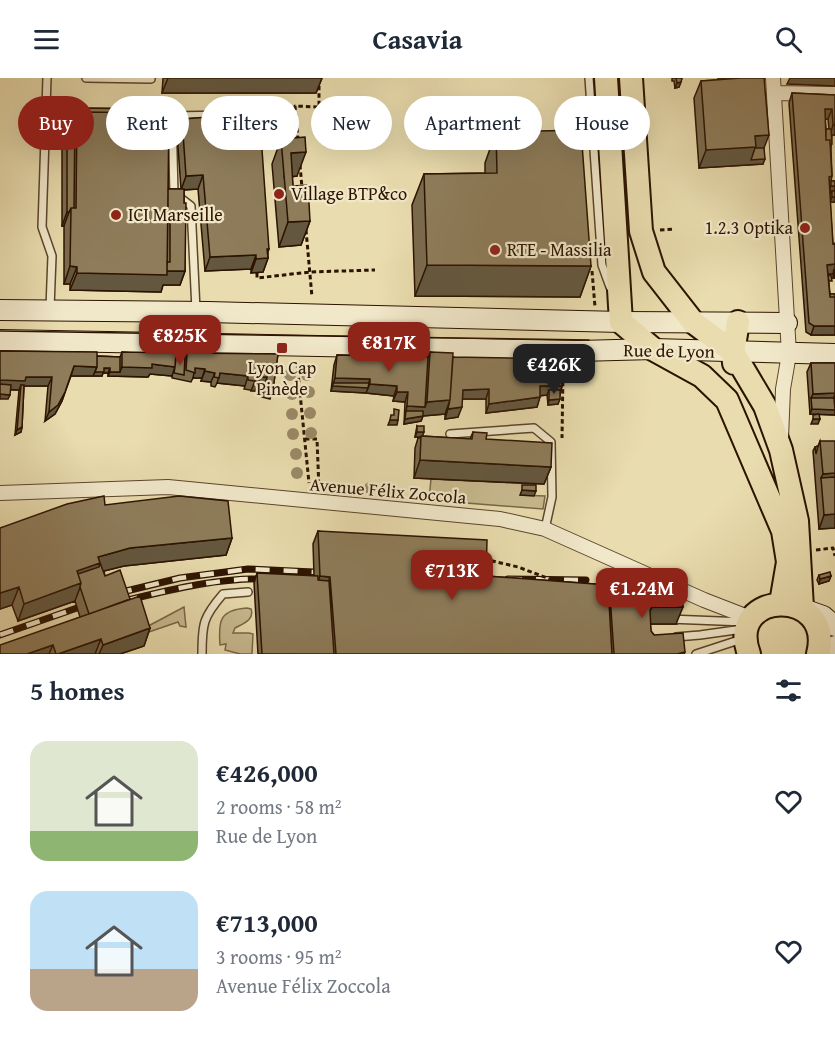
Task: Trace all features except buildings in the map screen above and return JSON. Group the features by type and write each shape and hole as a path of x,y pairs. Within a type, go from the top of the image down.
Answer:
{"main road":[{"path":"606,78 621,322 653,350 702,376 727,400 783,531 796,607"},
{"path":"631,78 641,231 654,272 693,322 733,352 765,406 781,450 797,520 796,607"},
{"path":"738,322 733,352 742,433"},
{"path":"749,632 767,607 796,607 814,619 820,633 820,654"}],"street":[{"path":"773,78 789,354 783,389 781,450"},
{"path":"774,93 835,94"},
{"name":"Rue de Lyon","path":"0,310 788,323"},
{"name":"Rue de Lyon","path":"0,340 835,354"},
{"name":"Avenue Félix Zoccola","path":"0,493 168,487 500,519 545,529 704,600 749,632"},
{"path":"796,607 823,616 835,626"},
{"path":"820,654 835,645"}],"lane":[{"path":"47,78 42,227 52,256 50,310"},
{"path":"86,78 151,79"},
{"path":"589,78 602,265 621,322"},
{"path":"196,312 191,206 174,193 171,116 201,116"},
{"path":"450,434 534,428 551,442 552,497 545,529"},
{"path":"202,654 202,631 207,611 223,594 248,592"},
{"path":"656,618 749,632"},
{"path":"667,637 749,632"},
{"path":"696,654 749,632"}],"path":[{"path":"299,106 319,107 319,78"},
{"path":"299,154 302,189"},
{"path":"306,225 312,297"},
{"path":"257,273 257,278 375,270"},
{"path":"296,345 309,483"},
{"path":"562,448 563,372 559,363 568,363"},
{"path":"305,439 317,439 319,484"},
{"path":"482,559 518,567 560,583"}],"shaded area":[{"path":"431,479 535,484 534,490 520,495 545,496 543,509 429,500"},
{"path":"184,607 186,627 180,626 178,622 140,635 139,631"},
{"path":"251,609 251,616 235,628 233,633 253,634 252,654 225,650 226,644 220,645 223,618 231,611"}],"tram line":[{"path":"0,331 589,340"}],"railway":[{"path":"118,593 180,578 248,569 314,572"},
{"path":"124,601 216,582 272,579"},
{"path":"508,579 586,580"},
{"path":"0,635 77,608"}],"place":[{"name":"Village BTP&co","path":"279,194"},
{"name":"ICI Marseille","path":"116,215"},
{"name":"1.2.3 Optika","path":"805,228"},
{"name":"RTE - Massilia","path":"495,250"},
{"name":"Lyon Cap Pinède","path":"282,348"}]}
